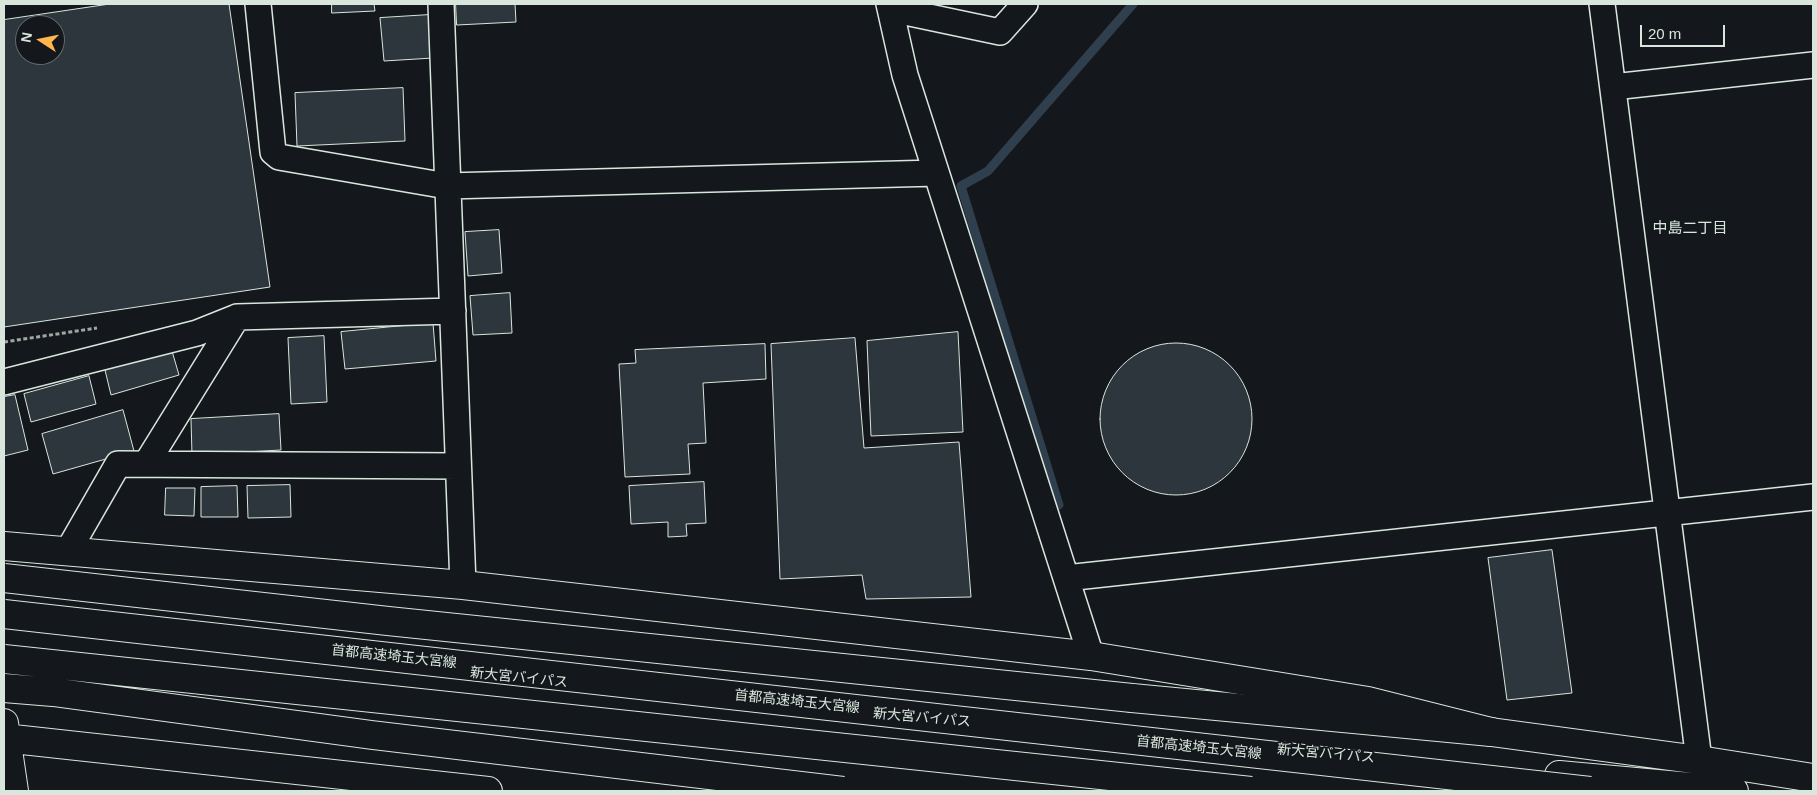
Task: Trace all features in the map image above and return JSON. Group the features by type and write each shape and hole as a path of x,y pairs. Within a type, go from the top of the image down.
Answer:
{"highway":[{"path":"4,546 463,585 1091,656 1368,701 1491,732"},
{"path":"4,578 388,621 1132,698 1491,732 1700,760 1813,778"},
{"name":"首都高速埼玉大宮線","path":"4,614 1590,791"},
{"name":"新大宮バイパス","path":"1195,791 758,730 82,644 762,703 1734,791"},
{"path":"4,659 1252,791"},
{"path":"4,688 53,692 372,735 842,791"},
{"path":"14,791 5,733 481,791"}],"street":[{"path":"258,4 273,152 278,156 447,186 936,173"},
{"path":"441,4 463,585"},
{"path":"1025,4 1000,32 890,7 905,75 1091,656"},
{"path":"1602,4 1700,760"},
{"path":"1613,88 1813,65"},
{"path":"4,382 197,333 237,317 452,311"},
{"path":"146,464 237,317"},
{"path":"68,551 118,464 458,466"},
{"path":"1066,578 1813,497"}],"building":[{"path":"110,4 229,4 270,287 4,327 4,20 15,18 15,65 65,65 65,15 37,15"},
{"path":"332,4 374,4 375,11 332,13"},
{"path":"456,4 515,4 516,22 457,25"},
{"path":"429,15 433,58 384,61 380,18"},
{"path":"403,88 405,141 297,146 295,93"},
{"path":"499,230 502,273 468,276 465,232"},
{"path":"510,293 512,333 473,335 470,296"},
{"path":"433,323 436,361 345,369 341,332"},
{"path":"958,332 963,432 871,436 867,341"},
{"path":"324,336 327,402 291,404 288,338"},
{"path":"855,338 864,448 959,442 971,597 866,599 862,575 780,579 771,344"},
{"path":"1176,343 1191,344 1205,348 1218,355 1230,365 1240,377 1247,390 1251,404 1251,434 1247,448 1240,461 1230,473 1218,483 1205,490 1191,494 1176,495 1161,494 1147,490 1134,483 1122,473 1112,461 1105,448 1101,434 1100,419 1101,404 1105,390 1112,377 1122,365 1134,355 1147,348 1161,344"},
{"path":"765,344 766,379 703,383 706,443 688,444 690,474 625,477 619,364 636,363 635,350"},
{"path":"172,351 179,375 111,395 105,370"},
{"path":"89,376 96,404 31,422 24,394"},
{"path":"15,395 28,450 4,456 4,397"},
{"path":"123,410 134,451 53,474 42,434"},
{"path":"279,414 281,450 192,455 191,419"},
{"path":"704,482 706,523 686,524 687,536 668,537 668,522 631,524 629,486"},
{"path":"290,485 291,517 248,518 247,486"},
{"path":"237,486 238,517 201,517 201,487"},
{"path":"166,488 195,488 194,516 165,515"},
{"path":"1552,550 1572,693 1507,700 1488,558"}],"waterway":[{"path":"1059,505 961,186 988,171 1133,4"}],"district":[{"name":"中島二丁目","path":"1690,229"}]}
